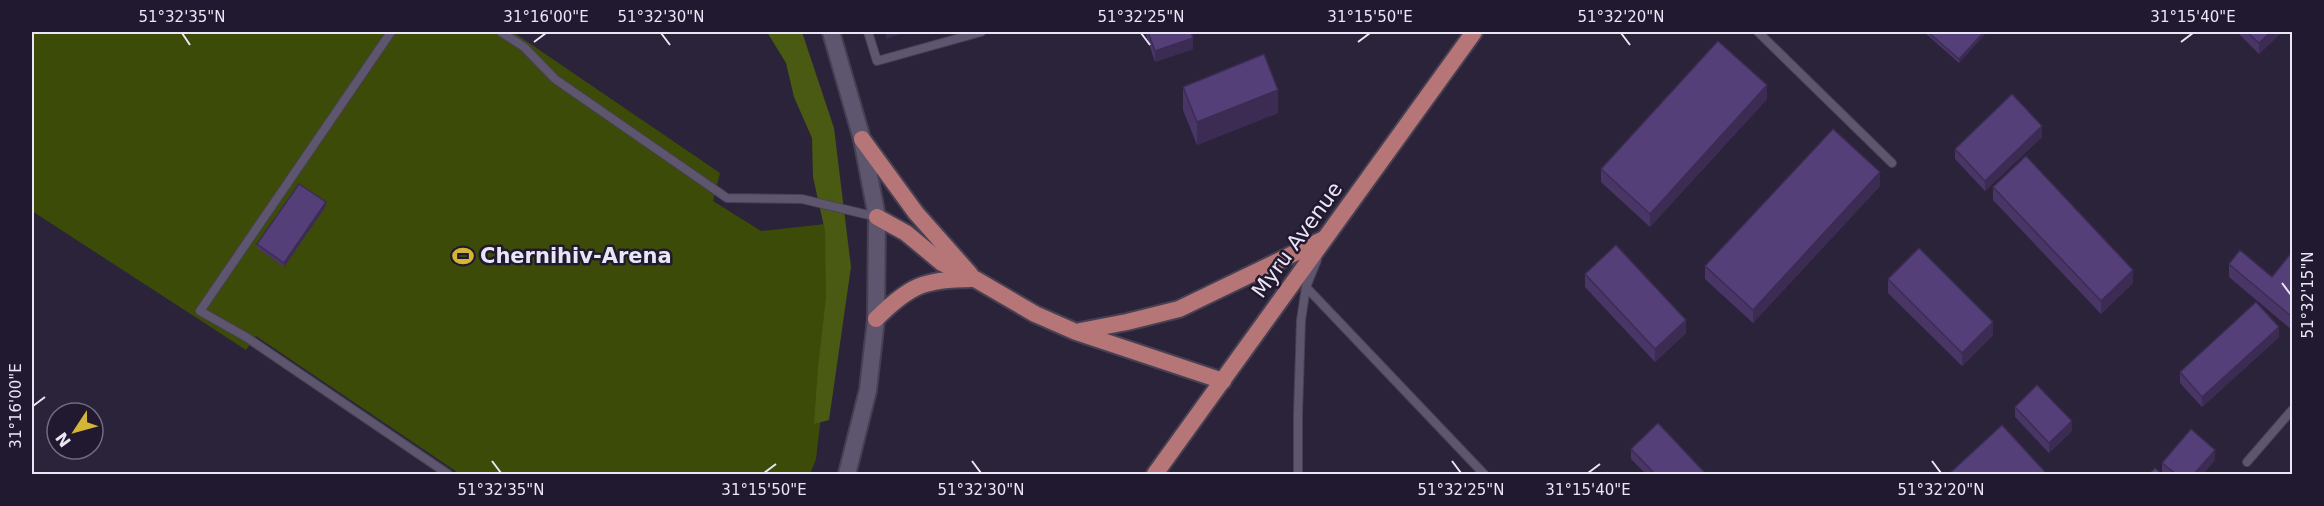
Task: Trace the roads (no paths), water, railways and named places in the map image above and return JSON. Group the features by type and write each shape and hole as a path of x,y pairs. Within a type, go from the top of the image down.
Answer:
{"main road":[{"path":"831,32 862,140 877,217 876,319 868,390 850,473"},
{"name":"Myru Avenue","path":"1160,471 1222,381 1474,32"},
{"path":"862,140 916,213 975,279"},
{"path":"877,217 906,233 942,263 975,279 1035,314 1076,332 1222,381"},
{"path":"1076,332 1179,309 1326,238"},
{"path":"876,319 898,296 921,285 947,279 975,279"}],"lane":[{"path":"391,32 200,311 246,336 448,474"},
{"path":"501,32 524,47 555,78 727,198 802,199 877,217"},
{"path":"868,32 877,62 981,32"},
{"path":"1758,32 1892,163"},
{"path":"1298,474 1301,320 1306,287 1326,238"},
{"path":"1306,287 1484,474"},
{"path":"2247,462 2292,410"}],"place":[{"name":"Chernihiv-Arena","path":"463,256"}]}
